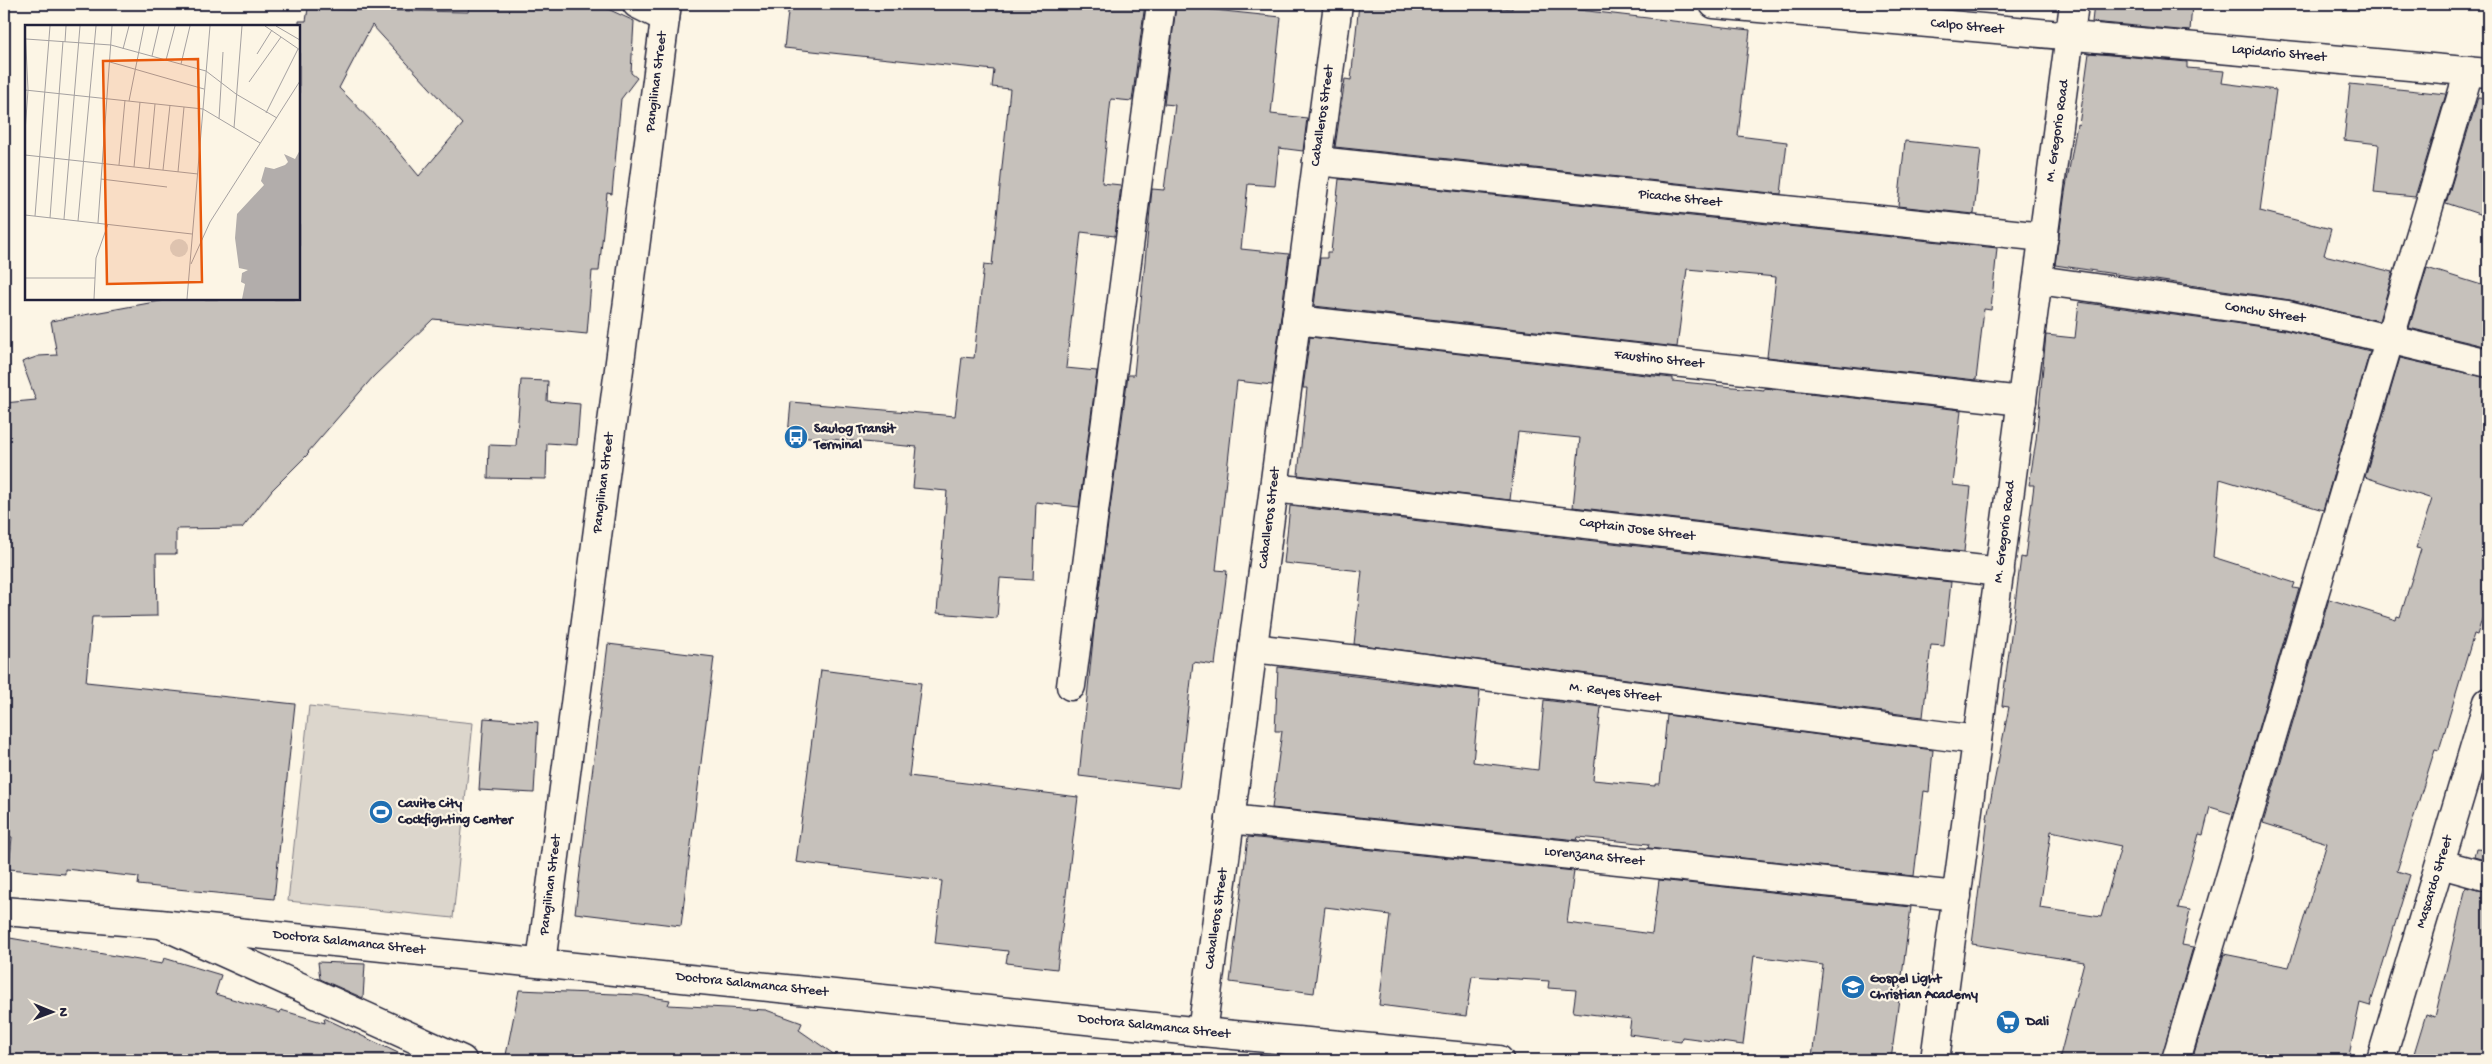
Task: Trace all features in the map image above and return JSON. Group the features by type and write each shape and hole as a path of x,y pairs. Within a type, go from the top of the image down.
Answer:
{"street":[{"path":"637,4 666,11"},
{"path":"1071,686 1161,4"},
{"name":"Caballeros Street","path":"1202,1032 1338,4"},
{"name":"Calpo Street","path":"1714,4 2070,36"},
{"name":"M. Gregorio Road","path":"1935,1060 2074,4"},
{"name":"Pangilinan Street","path":"541,963 666,11"},
{"name":"Lapidario Street","path":"2070,36 2479,72"},
{"path":"2176,1060 2389,338 2479,72"},
{"name":"Picache Street","path":"1317,161 2044,237"},
{"name":"Conchu Street","path":"2038,280 2288,315 2488,363"},
{"name":"Faustino Street","path":"1296,320 2022,401"},
{"name":"Captain Jose Street","path":"1274,488 2000,572"},
{"name":"M. Reyes Street","path":"1253,648 1395,664 1977,740"},
{"name":"Mascardo Street","path":"2381,1060 2488,705"},
{"name":"Lorenzana Street","path":"1230,819 1957,896"},
{"path":"2441,864 2488,877"},
{"name":"Doctora Salamanca Street","path":"4,911 160,924 1202,1032 1499,1060"},
{"path":"160,924 462,1060"}],"shaded area":[{"name":"Cavite City Cockfighting Center","path":"309,706 473,723 453,918 288,901"}],"building":[{"path":"470,4 597,4 634,21 631,73 637,78 621,99 612,194 607,193 599,271 592,271 587,334 433,319 373,377 309,453 272,490 242,528 176,529 176,554 156,554 157,616 92,617 86,682 295,704 274,899 138,885 139,877 65,869 65,874 9,869 12,837 4,836 4,403 36,400 22,362 39,356 57,355 51,321 166,300 300,300 299,21 306,21 308,9 468,12","holes":["372,25 463,124 419,176 385,135 339,88"]},
{"path":"789,4 1145,4 1132,101 1111,99 1102,183 1121,185 1115,236 1081,232 1066,368 1097,371 1079,507 1036,502 1033,580 1000,578 997,618 937,613 947,491 913,488 917,447 788,435 791,402 955,416 962,357 974,358 984,264 992,265 1010,89 992,87 994,70 784,48"},
{"path":"1359,4 1464,4 1512,9 1512,4 1528,4 1750,30 1738,136 1787,142 1781,194 1335,147 1345,79 1351,80"},
{"path":"2094,4 2192,4 2190,31 2092,22"},
{"path":"1176,6 1281,17 1271,114 1307,118 1303,151 1279,148 1275,186 1248,184 1241,249 1289,254 1272,385 1237,381 1216,570 1227,571 1215,665 1193,662 1179,788 1079,776 1095,620 1128,375 1134,375 1152,189 1164,190 1175,105 1164,104"},
{"path":"2089,53 2187,62 2187,68 2224,71 2222,83 2276,90 2260,211 2331,229 2324,255 2393,272 2379,321 2290,300 2055,265 2065,193 2077,124 2079,125"},
{"path":"2350,84 2446,94 2415,197 2374,193 2379,144 2344,140"},
{"path":"2478,97 2488,98 2488,217 2446,203"},
{"path":"1905,141 1981,149 1974,214 1898,206"},
{"path":"1339,179 1997,248 1991,310 1984,309 1976,380 1767,357 1776,277 1687,269 1677,347 1314,306 1320,258 1327,258 1327,252 1331,252"},
{"path":"2427,268 2488,287 2488,347 2409,328"},
{"path":"2079,302 2285,330 2370,351 2323,510 2220,479 2213,557 2295,583 2293,588 2299,589 2233,814 2210,807 2203,835 2199,834 2178,908 2190,910 2182,945 2193,947 2161,1060 2059,1060 2084,962 1972,944 1987,818 2009,707 2002,706 2021,557 2025,558 2034,485 2029,485 2036,441 2046,335 2075,338","holes":["2051,831 2121,846 2101,917 2040,908"]},
{"path":"1310,337 1672,378 1672,381 1764,390 1764,388 1961,410 1953,485 1971,487 1964,552 1573,507 1580,438 1518,432 1510,500 1298,475 1307,388 1303,388"},
{"path":"2400,358 2488,378 2488,600 2477,635 2474,634 2439,750 2435,749 2397,871 2410,875 2370,1006 2360,1003 2348,1060 2192,1060 2224,954 2289,967 2327,843 2263,823 2329,599 2396,620 2397,616 2400,617 2421,549 2416,548 2432,499 2365,477"},
{"path":"521,380 548,381 547,401 580,404 577,445 547,443 546,479 488,478 489,445 516,446"},
{"path":"1290,506 1951,582 1944,646 1931,645 1923,717 1354,644 1362,571 1284,563"},
{"path":"608,644 714,657 681,926 575,913"},
{"path":"1278,667 1480,691 1473,762 1538,770 1544,700 1601,707 1593,780 1655,786 1655,784 1660,784 1667,715 1933,750 1929,792 1924,791 1914,876 1648,848 1649,844 1578,837 1577,840 1272,808 1282,731 1275,731"},
{"path":"821,670 921,683 909,776 1078,797 1057,969 1006,963 1008,951 935,943 942,881 796,862"},
{"path":"484,718 538,722 534,793 479,790"},
{"path":"1248,837 1574,871 1567,923 1652,934 1659,880 1911,907 1891,1060 1812,1058 1823,965 1754,956 1743,1045 1682,1037 1681,1041 1629,1034 1631,1019 1573,1012 1576,990 1548,988 1549,981 1472,976 1466,1016 1379,1005 1390,915 1325,907 1314,993 1230,982"},
{"path":"2476,848 2488,849 2488,861 2474,857"},
{"path":"2466,887 2488,892 2488,1060 2412,1060 2426,1014 2435,1017"},
{"path":"4,937 162,964 164,958 221,975 215,994 280,1013 281,1010 325,1023 324,1018 413,1060 4,1060"},
{"path":"318,962 365,964 363,998 320,979"},
{"path":"519,990 639,995 670,1000 668,1005 766,1010 802,1023 799,1030 842,1060 505,1060"}],"place":[{"name":"Saulog Transit Terminal","path":"796,437"},
{"name":"Cavite City Cockfighting Center","path":"381,812"},
{"name":"Gospel Light Christian Academy","path":"1853,987"},
{"name":"Dali","path":"2008,1022"}]}
